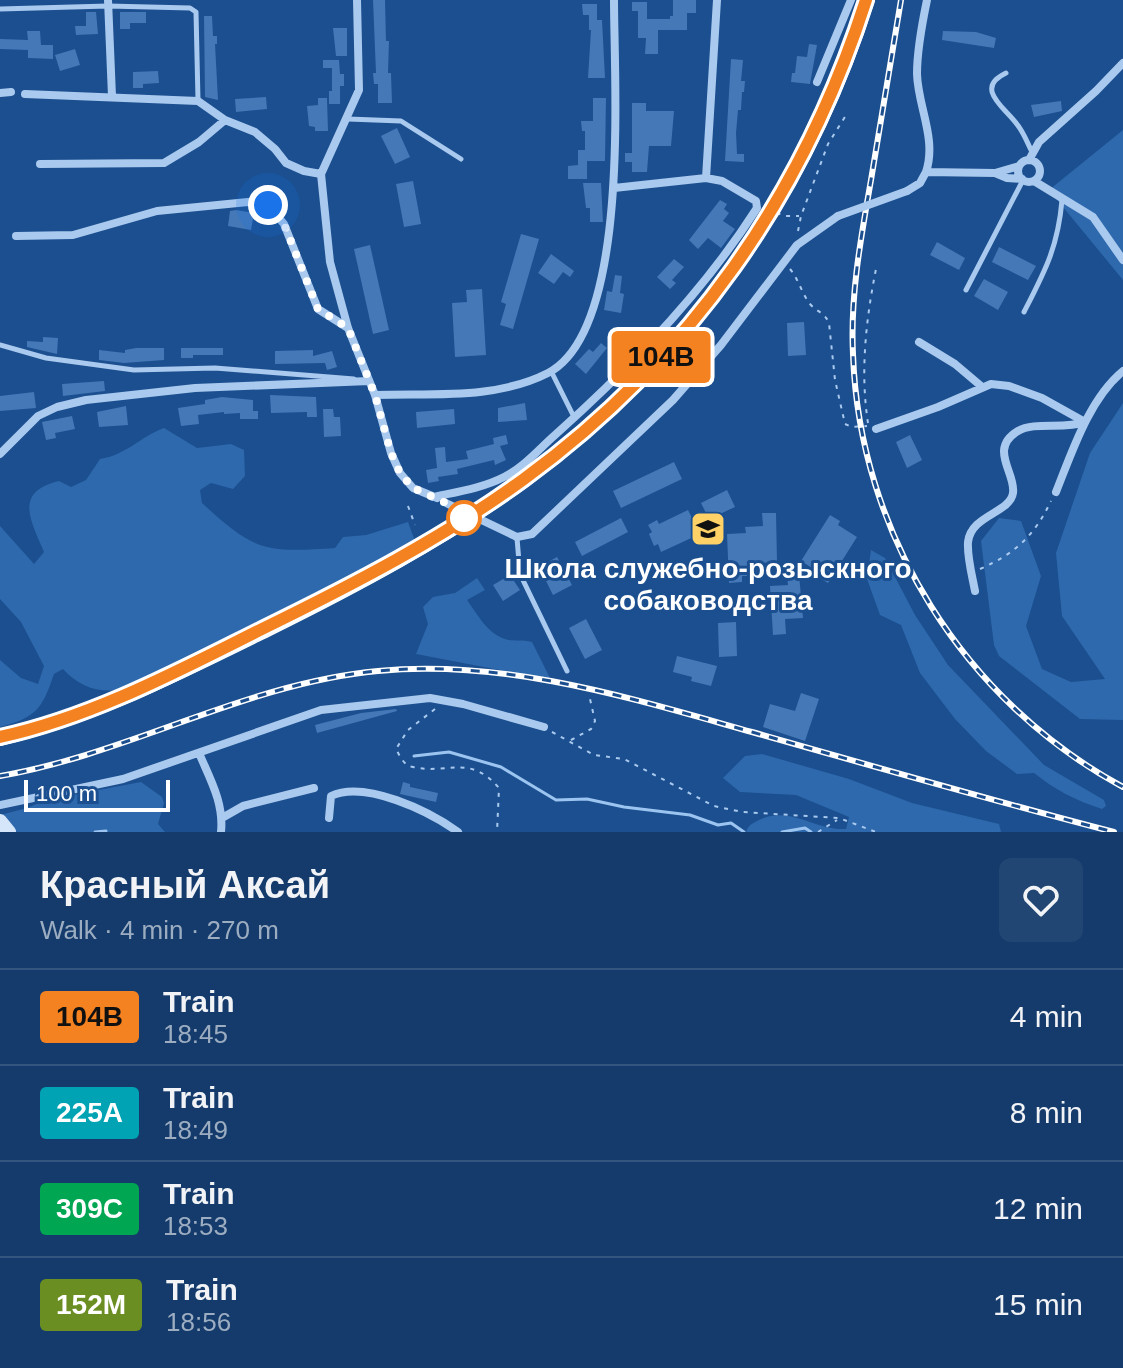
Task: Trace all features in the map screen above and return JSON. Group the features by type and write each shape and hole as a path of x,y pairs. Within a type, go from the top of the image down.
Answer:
{"main road":[{"path":"0,821 9,832"}],"street":[{"path":"357,0 359,90 321,174 330,262 348,328 364,380 375,395 391,453 400,473 413,488 517,537 532,534 673,400 721,345 801,242 838,216 907,191 920,183 926,172 930,150 917,74 927,0"},
{"path":"375,395 507,389 551,371 576,346 589,322 608,248 614,188 614,0"},
{"path":"706,178 717,0"},
{"path":"817,82 851,0"},
{"path":"108,3 112,96"},
{"path":"926,172 995,173 1019,166 1039,142 1123,63"},
{"path":"0,93 11,92"},
{"path":"25,94 198,101 225,120 255,132 286,163 321,174"},
{"path":"40,164 164,163 199,142 225,120"},
{"path":"1030,156 1038,163 1041,173 1034,181"},
{"path":"1019,166 1022,180"},
{"path":"995,173 1007,178 1034,181 1093,217 1123,260"},
{"path":"433,497 505,477 574,418 661,329 736,241 756,204 722,181 706,178 614,188"},
{"path":"16,236 73,235 157,211 248,202 268,205 284,224 318,309 348,328"},
{"path":"919,342 955,364 981,386"},
{"path":"1056,492 1085,422 1110,383 1123,371"},
{"path":"0,454 38,416 57,407 86,400 195,388 364,380"},
{"path":"872,427 938,407 991,384 1042,398 1085,422"},
{"path":"975,591 968,543 970,534 976,525 1010,500 1014,492 1004,458 1011,437 1019,430 1028,428 1071,428 1085,422"},
{"path":"0,805 123,779 321,710 430,698 544,727"},
{"path":"199,753 219,800 221,832"},
{"path":"222,818 243,806 314,788"},
{"path":"329,818 331,796 356,790 420,810 458,832"}],"lane":[{"path":"0,9 108,3 190,8 196,12 198,101"},
{"path":"1006,73 995,80 992,87 994,96 1016,122 1030,156"},
{"path":"348,119 401,121 461,159"},
{"path":"966,290 1022,180"},
{"path":"1024,312 1045,272 1060,233 1062,200"},
{"path":"0,345 46,358 134,370 215,368 335,375 364,380"},
{"path":"551,371 574,418"},
{"path":"517,537 520,574 567,671"}],"path":[{"path":"801,242 797,226 828,144 848,112"},
{"path":"756,204 786,216 801,216"},
{"path":"784,262 800,281 810,304 826,316 829,323 835,380 845,424 852,427 872,427 865,400 866,330 876,269"},
{"path":"972,573 1006,557 1039,526 1056,492"},
{"path":"408,506 415,525"},
{"path":"570,741 591,729 595,721 590,699"},
{"path":"446,701 408,730 396,749 403,762 413,767 465,767 491,778 499,788 497,832"},
{"path":"544,727 594,755 624,759 714,806 742,812 839,818 876,832"},
{"path":"820,831 839,818"}],"shaded area":[{"path":"1123,130 1123,280 1049,190"},
{"path":"1123,403 1123,720 1080,719 999,656 994,645 981,541 999,518 1021,521 1041,576 1026,626 1042,669 1071,682 1105,679 1062,616 1056,553 1090,453"},
{"path":"164,428 197,448 231,444 244,450 245,476 233,489 211,483 200,490 202,503 248,540 276,549 335,548 343,537 366,535 408,522 415,541 301,611 133,687 113,691 95,689 78,682 63,669 54,674 46,696 36,710 0,727 0,660 21,678 38,684 44,666 21,622 0,599 0,526 34,564 44,552 29,509 35,492 59,481 71,487 86,480 100,459 118,454"},
{"path":"871,550 885,558 915,615 948,665 1044,765 1104,800 1106,806 1102,809 1075,799 1034,773 1017,774 986,751 955,719 920,673 901,625 880,615 867,579"},
{"path":"477,578 485,590 467,600 479,617 499,636 532,642 551,680 416,654 428,624 423,607 433,597 455,593"},
{"path":"762,754 849,779 912,803 999,824 1001,832 746,832 753,823 770,816 792,817 835,829 846,829 849,817 796,795 740,792 723,778 745,756"},
{"path":"141,782 162,797 164,803 158,824 165,832 0,832 0,815 46,800"}],"building":[{"path":"373,0 385,0 392,103 378,103 378,84 374,84"},
{"path":"673,0 696,0 696,13 687,13 687,30 658,30 658,54 645,54 646,38 638,38 638,11 632,11 632,2 647,2 647,19 670,19 673,16"},
{"path":"582,4 597,4 597,20 602,20 605,78 588,78 591,30 589,15 583,15"},
{"path":"86,12 96,12 98,34 76,35 75,26 86,26"},
{"path":"120,12 146,12 146,23 130,23 130,29 120,29"},
{"path":"204,16 212,16 213,36 217,36 218,100 205,97"},
{"path":"333,28 347,28 347,56 336,56"},
{"path":"27,31 40,31 41,45 53,45 53,59 28,58 28,50 0,49 0,39 28,40"},
{"path":"943,31 976,32 996,38 994,48 942,40"},
{"path":"809,44 817,45 810,84 791,82 797,56 807,57"},
{"path":"75,49 80,65 60,71 55,55"},
{"path":"731,59 743,60 741,81 745,81 744,92 741,110 738,110 736,133 737,154 744,154 744,162 725,161"},
{"path":"323,60 339,60 340,74 344,74 340,104 329,104 332,68 323,68"},
{"path":"158,71 159,83 133,88 133,72"},
{"path":"266,97 267,109 236,112 235,99"},
{"path":"318,98 327,98 328,131 315,131 315,127 309,126 307,106 318,105"},
{"path":"593,98 606,98 605,161 587,161 587,179 568,179 568,166 578,165 578,150 585,150 585,131 582,131 581,121 593,121"},
{"path":"1061,101 1062,111 1034,117 1031,105"},
{"path":"632,103 646,103 646,111 674,111 671,146 649,146 647,172 632,172 632,162 625,162 625,153 632,153"},
{"path":"397,128 410,157 395,164 381,136"},
{"path":"413,181 421,224 404,227 396,184"},
{"path":"583,183 601,183 603,222 590,222 590,208 586,208"},
{"path":"720,200 727,204 724,209 729,213 723,221 735,229 721,248 708,238 698,249 689,240"},
{"path":"230,211 254,213 251,230 228,226"},
{"path":"521,234 539,239 513,329 500,325 506,304 501,302"},
{"path":"937,242 965,258 959,270 930,255"},
{"path":"370,245 389,330 373,334 354,249"},
{"path":"999,247 1036,266 1028,280 992,262"},
{"path":"551,254 574,271 570,277 563,272 554,284 538,273"},
{"path":"674,259 684,267 672,280 676,283 670,289 657,277"},
{"path":"615,275 622,276 620,293 624,294 621,313 604,310 607,291 612,292"},
{"path":"984,279 1008,292 998,310 974,296"},
{"path":"482,289 486,355 455,357 452,303 467,302 466,290"},
{"path":"804,322 806,355 788,356 787,323"},
{"path":"43,337 58,338 57,354 27,347 27,341 43,342"},
{"path":"601,343 607,348 586,374 575,364 589,349 593,352"},
{"path":"164,348 164,360 124,363 99,360 99,350 125,353 125,350"},
{"path":"181,348 223,348 223,355 181,358"},
{"path":"313,350 313,356 332,351 337,367 327,370 325,363 275,364 275,351"},
{"path":"104,381 105,391 63,396 62,384"},
{"path":"34,392 36,408 0,411 0,396"},
{"path":"270,395 316,397 317,417 307,417 307,412 271,413"},
{"path":"222,397 253,400 253,411 258,411 258,419 240,419 240,413 224,412 198,415 199,424 181,426 178,408 205,404 205,400"},
{"path":"525,403 527,420 498,422 498,408"},
{"path":"126,406 128,425 99,427 97,412"},
{"path":"323,409 333,409 334,417 340,417 341,436 324,437"},
{"path":"454,409 455,424 417,428 416,412"},
{"path":"72,416 75,429 55,433 56,438 46,440 42,422"},
{"path":"506,435 508,444 500,446 506,460 495,465 494,460 457,469 458,474 438,477 439,481 428,483 426,470 437,468 435,448 445,447 446,462 468,459 466,451 494,444 493,438"},
{"path":"910,435 922,460 907,468 896,442"},
{"path":"674,462 682,479 621,508 613,491"},
{"path":"727,490 735,507 709,519 701,503"},
{"path":"688,510 700,534 661,552 658,544 654,546 648,525 657,520 659,524"},
{"path":"762,513 776,513 777,562 760,563 760,576 742,576 742,582 729,583 727,534 746,533 745,527 763,526"},
{"path":"830,515 840,521 838,525 857,537 828,583 818,577 820,573 801,561"},
{"path":"621,518 628,532 582,556 575,542"},
{"path":"557,557 572,585 553,595 539,567"},
{"path":"798,564 803,618 785,619 786,634 773,635 770,586 788,585 786,565"},
{"path":"510,575 520,590 503,601 493,585"},
{"path":"586,619 602,650 585,659 569,628"},
{"path":"736,622 737,656 719,657 718,623"},
{"path":"677,656 717,666 711,686 673,672"},
{"path":"801,693 819,699 805,741 763,727 770,704 795,711"},
{"path":"396,709 317,733 315,725 361,713"},
{"path":"403,782 410,784 410,787 438,793 436,802 400,794"}],"waterway":[{"path":"414,756 449,752 501,767 556,800 587,799 690,815 718,825 731,823 744,832"},
{"path":"782,832 805,828 811,832"},
{"path":"95,832 106,831"}],"railway":[{"path":"0,743 69,723 137,696 335,600 466,525 528,483 588,435 643,384 693,328 739,269 780,206 816,140 872,0"},
{"path":"901,0 860,245 853,310 853,354 860,421 876,486 899,548 931,606 970,660 1015,709 1066,751 1123,787"},
{"path":"0,776 48,766 281,689 329,678 378,671 474,671 568,684 614,695 1114,832"}],"train":[{"name":"104В","path":"0,737 76,714 132,692 345,587 464,518 524,479 578,436 631,389 679,338 724,283 762,226 792,177 823,114 850,51 866,0"}],"place":[{"name":"Школа служебно-розыскного собаководства","path":"708,529"}],"route":[{"path":"268,205 284,224 307,288 318,309 348,328 375,395 391,453 400,473 413,488 470,514 464,518"}]}
